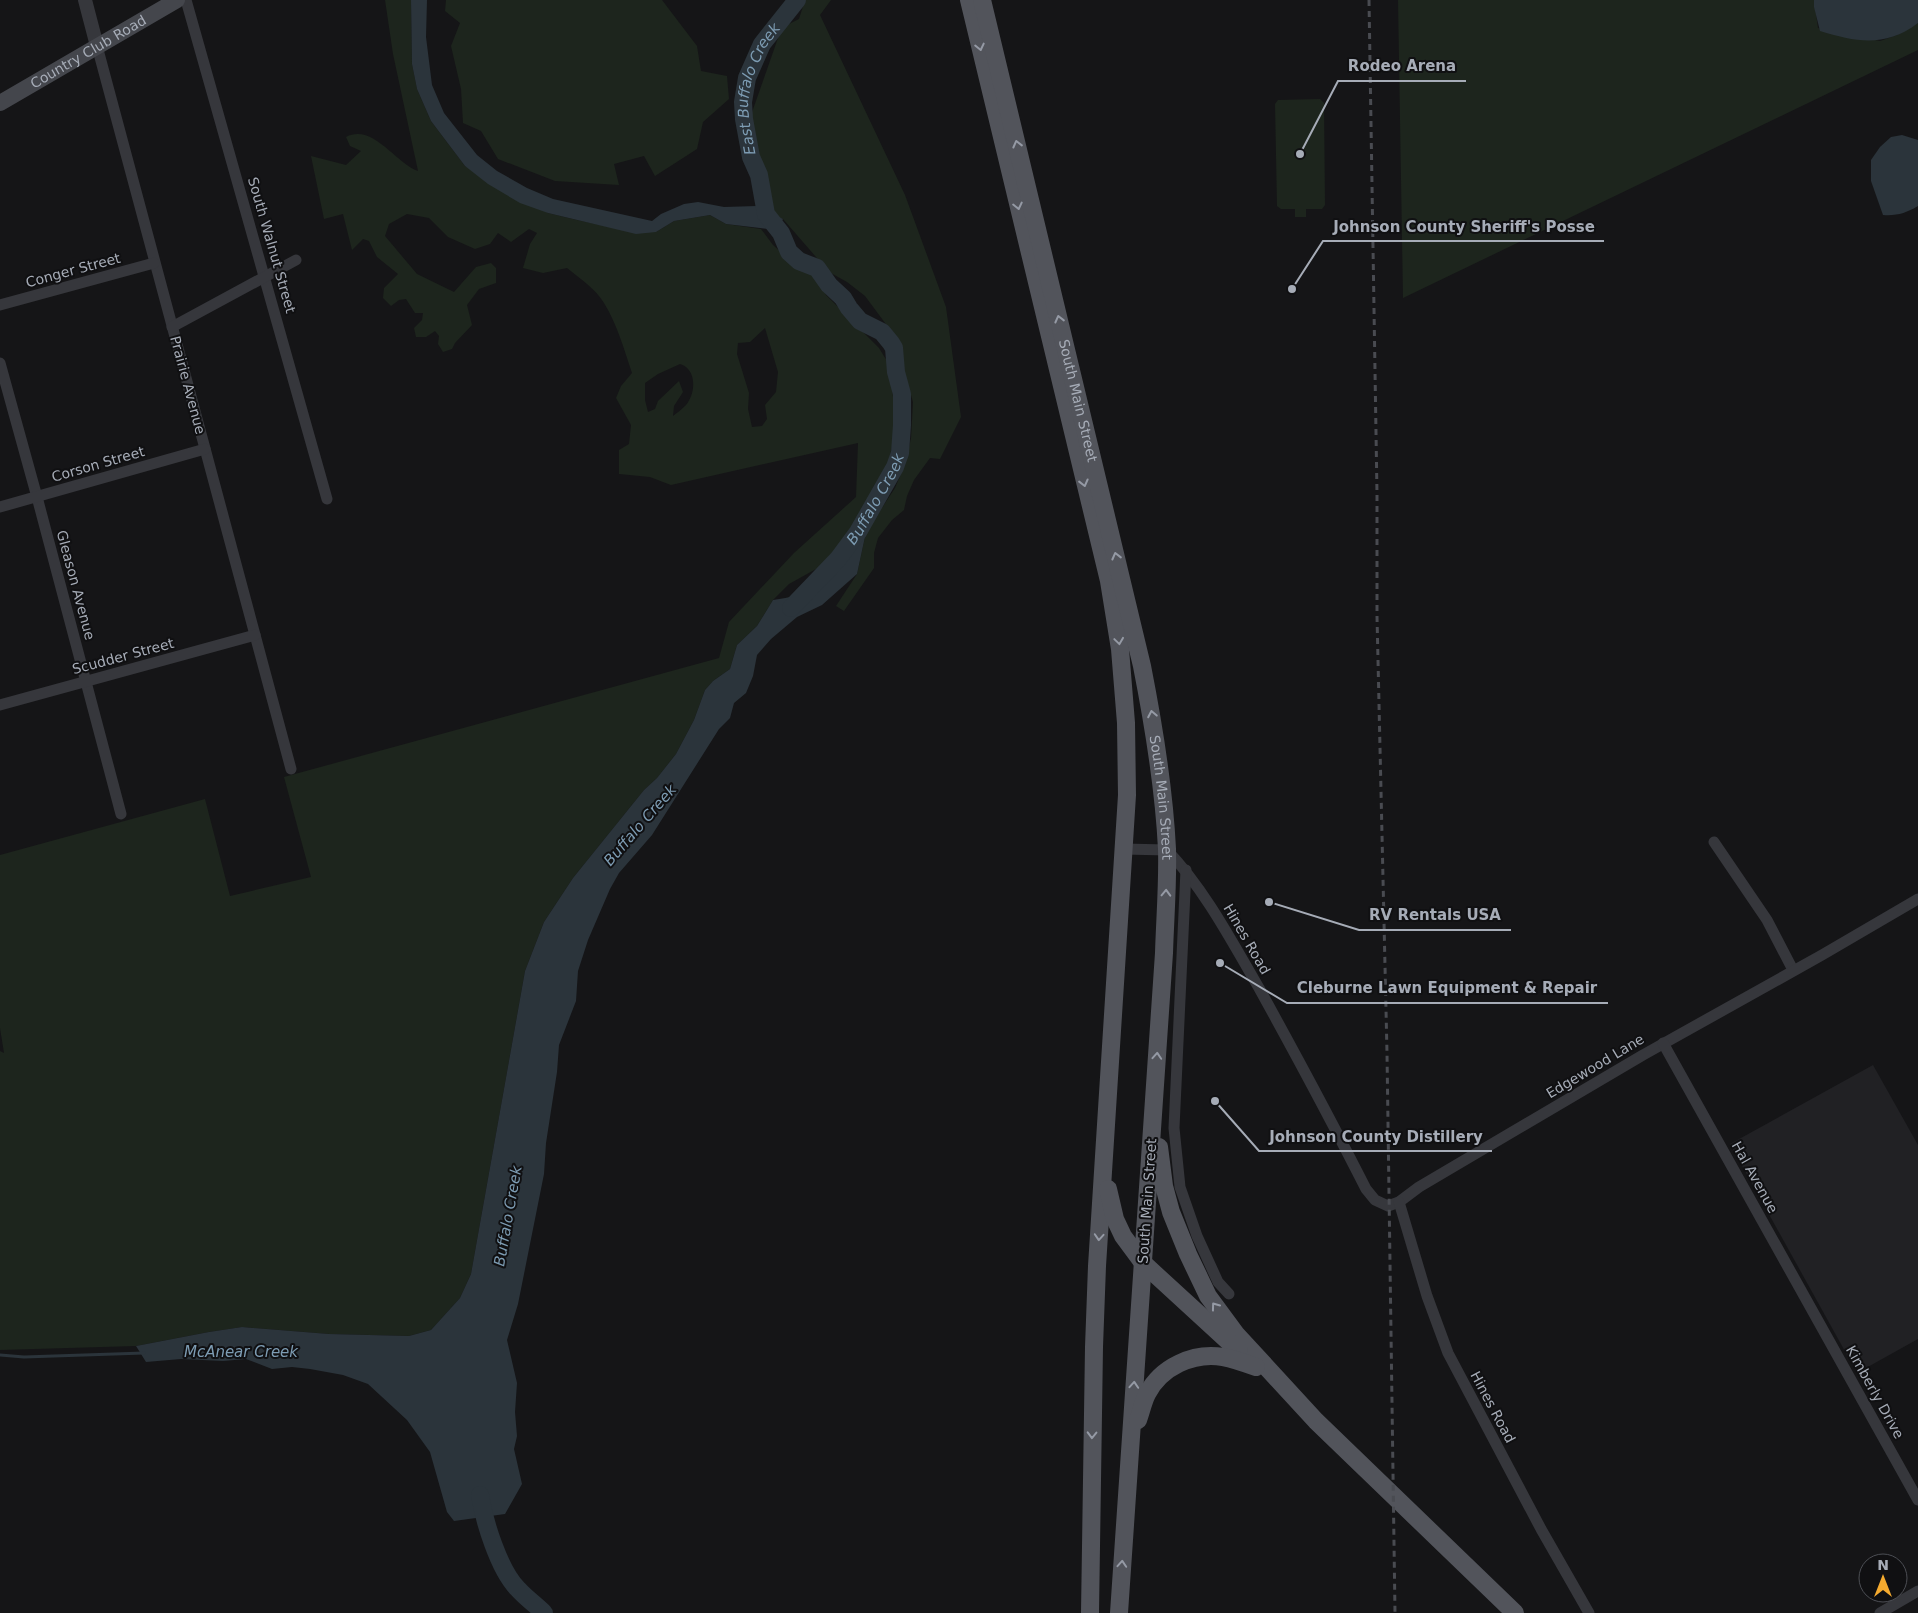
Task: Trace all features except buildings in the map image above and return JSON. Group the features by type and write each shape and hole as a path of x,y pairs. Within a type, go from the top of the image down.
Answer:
{"main road":[{"name":"Country Club Road","path":"0,103 177,0"},
{"name":"South Main Street","path":"969,0 1076,419 1140,658 1153,720 1163,796 1167,850 1164,953 1119,1613"},
{"name":"South Main Street","path":"982,0 1076,419 1109,581 1120,649 1126,723 1127,795 1103,1171 1094,1347 1090,1613"},
{"path":"1154,1104 1159,1135 1160,1165 1169,1203 1188,1254 1208,1296 1242,1341 1316,1421 1515,1613"},
{"path":"1103,1171 1115,1219 1122,1236 1143,1263 1291,1401 1316,1421"},
{"path":"1130,1444 1146,1396 1156,1380 1182,1361 1201,1356 1213,1356 1225,1357 1256,1367"}],"street":[{"name":"Prairie Avenue","path":"85,0 291,769"},
{"name":"South Walnut Street","path":"186,0 328,499"},
{"path":"172,327 296,260"},
{"name":"Conger Street","path":"0,305 154,263"},
{"name":"Gleason Avenue","path":"0,363 121,814"},
{"name":"Corson Street","path":"0,507 205,449"},
{"name":"Scudder Street","path":"0,705 255,635"},
{"path":"1714,842 1767,920 1793,970"},
{"path":"1124,848 1167,850"},
{"name":"Hines Road","path":"1167,850 1186,870 1220,921 1327,1114 1366,1189 1375,1200 1388,1206 1399,1202 1427,1296 1448,1353 1541,1529 1588,1613"},
{"path":"1186,870 1174,1128 1180,1188 1218,1282 1229,1294"},
{"name":"Edgewood Lane","path":"1399,1202 1418,1188 1663,1043 1918,899"},
{"name":"Hal Avenue","path":"1663,1043 1821,1324"},
{"name":"Kimberly Drive","path":"1821,1324 1918,1500"},
{"path":"1880,1613 1918,1591"}],"shaded area":[{"path":"385,0 411,0 412,64 417,89 431,121 465,166 548,213 605,226 656,232 674,221 710,215 726,224 761,229 773,245 792,262 816,276 826,295 879,348 890,366 896,428 888,465 874,486 869,503 825,564 789,584 773,600 757,626 737,645 730,669 713,681 705,690 694,720 676,754 657,778 644,790 573,878 544,922 525,971 471,1274 460,1298 431,1330 409,1336 329,1334 242,1327 136,1346 0,1350 0,1051 4,1053 0,1028 0,855 205,799 230,896 311,877 284,777 719,658 729,622 794,553 856,497 858,443 671,485 650,477 619,474 619,450 629,444 631,425 616,398 621,386 632,373 620,337 613,319 601,298 567,268 543,273 523,268 530,244 537,233 529,229 511,242 498,233 490,244 475,249 448,237 429,218 407,214 389,224 385,236 417,274 454,292 476,267 491,263 496,268 496,283 479,289 467,305 472,325 455,343 452,349 443,352 438,344 439,336 435,331 426,337 416,337 414,328 422,320 423,313 415,313 406,299 399,300 391,306 383,298 384,288 398,274 377,257 369,241 363,239 352,250 343,214 324,219 311,156 346,165 361,151 350,146 346,137 356,134 365,135 375,139 409,167 418,171 393,54","holes":["765,328 778,372 776,392 765,405 767,419 762,426 752,427 748,409 749,393 737,354 738,343 750,342","680,364 690,371 693,382 692,394 686,405 673,416 674,406 683,392 679,381 658,401 655,409 648,412 645,400 645,383 658,374"]},
{"path":"446,0 662,0 697,46 701,71 727,76 729,99 703,122 697,149 655,176 644,156 614,164 619,185 555,181 498,159 481,131 463,123 461,89 451,46 460,23 445,11"},
{"path":"805,0 831,0 820,15 905,195 946,307 961,417 940,459 930,458 914,480 907,496 904,510 892,520 878,538 874,553 874,568 844,611 836,606 857,574 866,532 895,488 906,462 911,438 913,402 894,335 865,296 847,282 829,272 783,219 773,215 770,194 759,162 750,118 778,38 785,26 799,19"},
{"path":"1398,0 1814,0 1818,28 1880,41 1897,35 1918,23 1918,50 1403,298"},
{"path":"1320,99 1324,103 1325,205 1322,209 1306,209 1306,217 1295,217 1295,209 1281,209 1277,206 1275,104 1278,100"},
{"path":"1873,1065 1918,1145 1918,1339 1857,1373 1730,1144"}],"water":[{"path":"411,0 427,0 426,37 432,85 444,113 477,155 497,171 527,188 553,199 652,221 661,214 684,204 698,202 724,207 757,206 783,219 778,228 768,229 726,224 710,215 674,221 656,232 636,234 548,213 520,203 488,184 465,166 431,121 417,89 412,64"},
{"path":"1814,0 1918,0 1918,23 1906,31 1882,39 1858,40 1846,38 1820,31"},
{"path":"1902,135 1918,140 1918,206 1901,214 1883,215 1871,181 1871,160 1880,147 1891,137"},
{"path":"851,527 866,532 857,574 822,605 797,617 771,639 757,655 753,676 746,693 734,703 730,718 719,729 652,835 619,873 588,940 578,971 576,1001 559,1045 557,1072 546,1143 544,1174 518,1304 507,1340 517,1383 515,1412 517,1436 514,1449 522,1484 505,1514 454,1521 447,1512 430,1452 407,1420 368,1384 343,1375 310,1369 292,1367 272,1369 246,1359 223,1361 181,1359 146,1362 136,1346 242,1327 329,1334 409,1336 431,1330 460,1298 471,1274 525,971 544,922 573,878 644,790 657,778 676,754 694,720 705,690 713,681 730,669 737,645 757,626 773,600 806,592 822,582 835,564"}],"waterway":[{"name":"Buffalo Creek","path":"791,608 838,559 858,532 895,467 900,453 902,425 902,394 896,372 894,348 882,332 860,321 817,268 799,261 789,252 781,233 766,214 759,175 751,157 743,102 747,78 762,44 797,0"},
{"name":"McAnear Creek","path":"0,1355 24,1357 144,1353"},
{"name":"Buffalo Creek","path":"480,1495 493,1545 505,1570 518,1589 544,1613"}],"railway":[{"path":"1369,0 1377,494 1377,616 1387,1053 1395,1613"}],"place":[{"name":"Rodeo Arena","path":"1300,154"},
{"name":"Johnson County Sheriff's Posse","path":"1292,289"},
{"name":"RV Rentals USA","path":"1269,902"},
{"name":"Cleburne Lawn Equipment & Repair","path":"1220,963"},
{"name":"Johnson County Distillery","path":"1215,1101"}],"water label":[{"name":"East Buffalo Creek","path":"767,91"}]}
